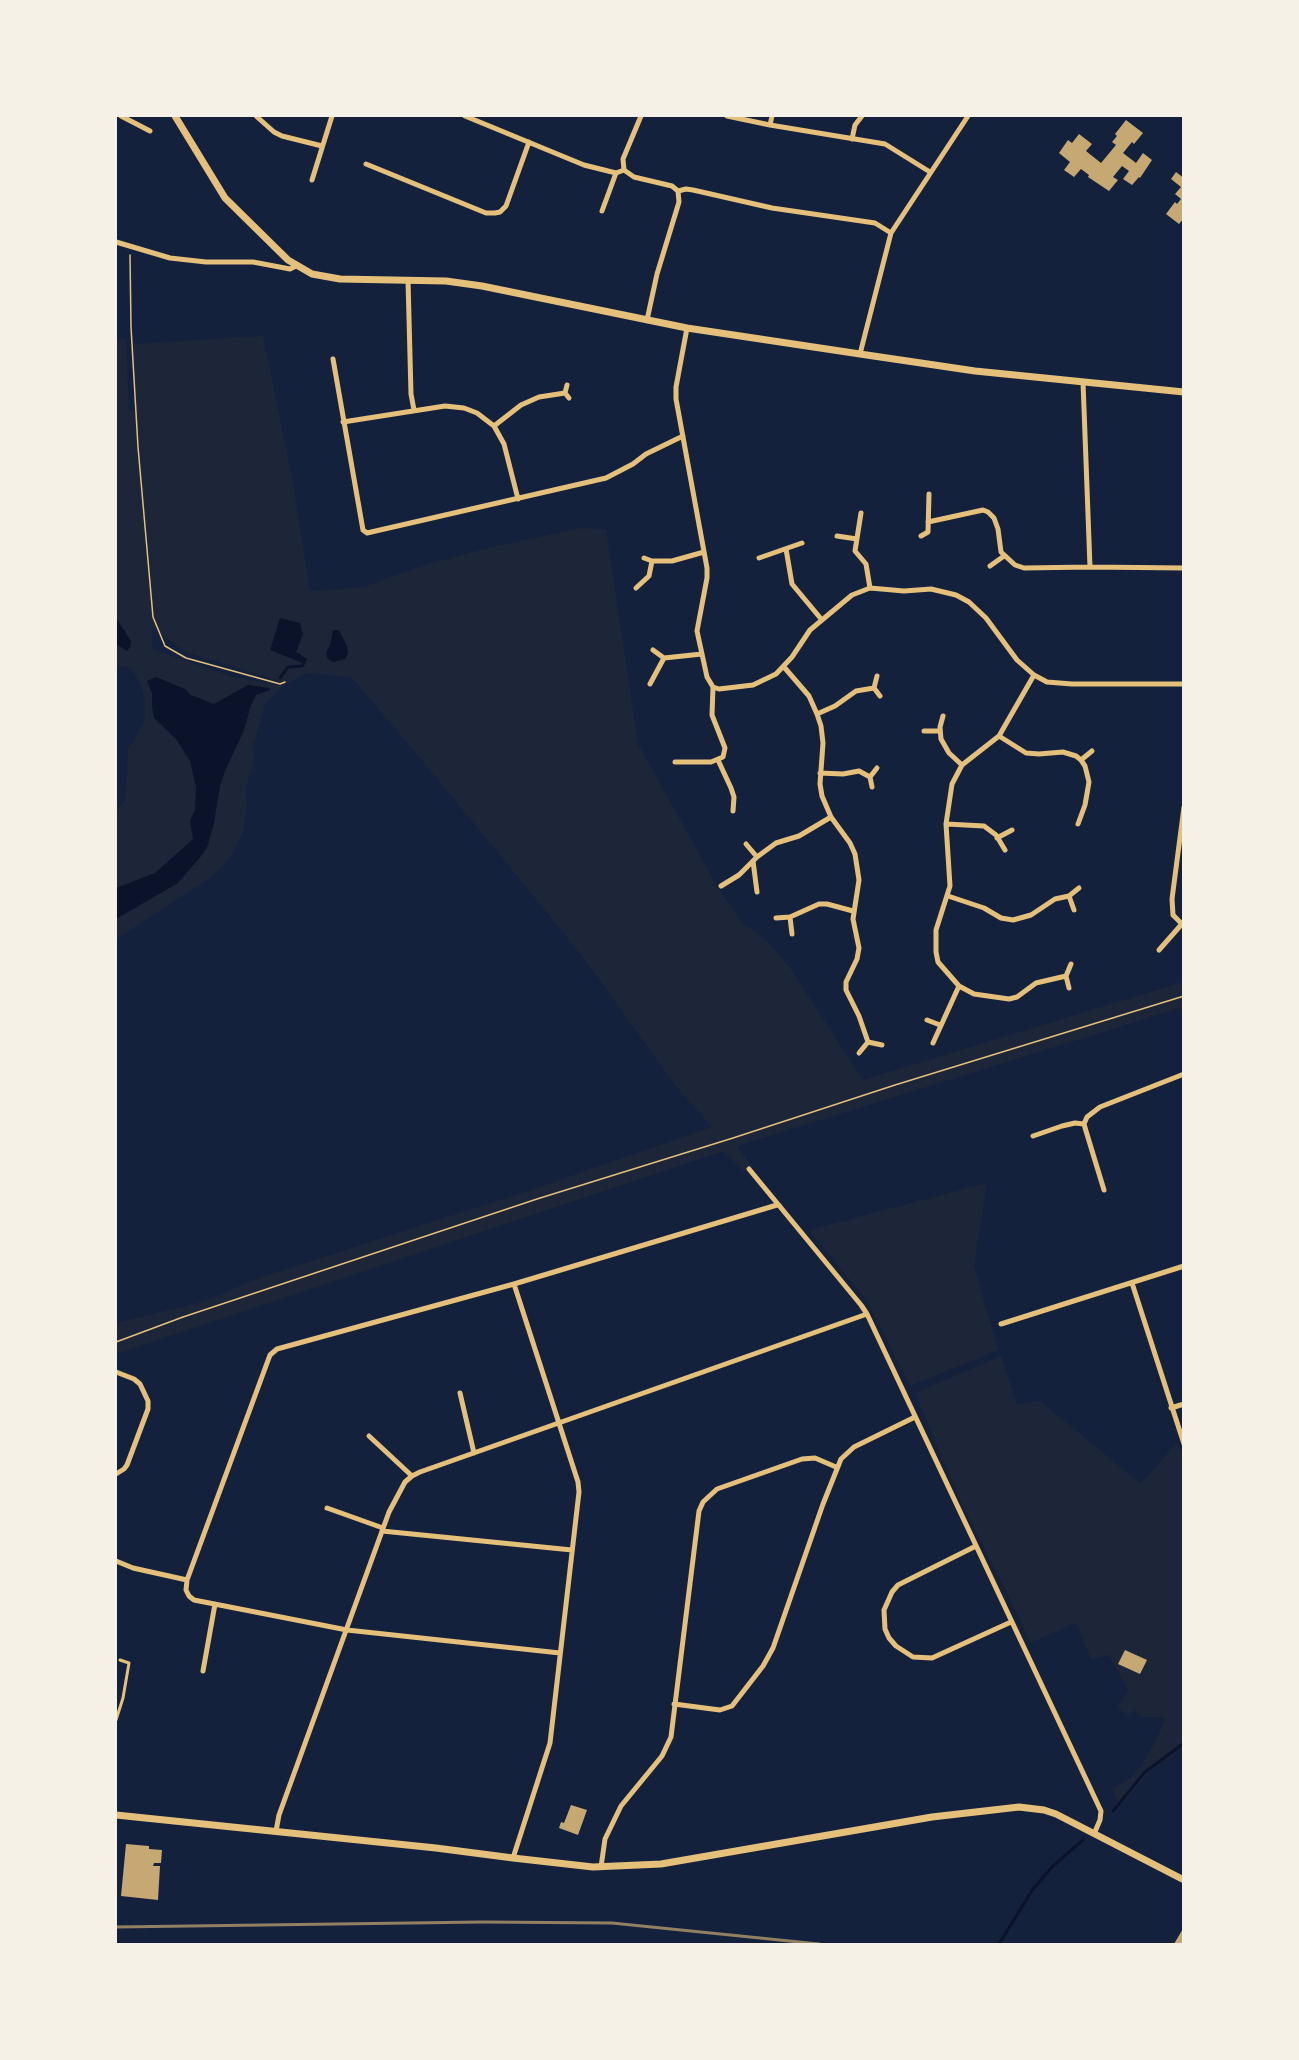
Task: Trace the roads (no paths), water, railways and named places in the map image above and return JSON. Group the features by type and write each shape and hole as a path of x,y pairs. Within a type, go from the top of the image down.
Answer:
{"street":[{"path":"121,116 150,131"},
{"path":"175,116 225,198 296,266 312,274 340,279 446,281 482,286 687,328 975,372 1184,392"},
{"path":"256,116 274,132 322,146"},
{"path":"312,180 332,116"},
{"path":"465,116 584,165 616,173 624,170"},
{"path":"641,116 623,159 624,170 634,177 672,186 678,191 679,202 657,274 647,320"},
{"path":"727,116 852,140 885,144 930,172"},
{"path":"770,125 772,116"},
{"path":"852,140 855,126 861,116"},
{"path":"860,354 891,233 968,116"},
{"path":"366,164 486,213 495,213 500,212 506,206 529,142"},
{"path":"602,211 616,173"},
{"path":"678,191 686,189 772,208 875,223 891,233"},
{"path":"116,242 170,258 206,262 253,262 290,269 296,266"},
{"path":"408,280 411,394 414,410"},
{"path":"675,762 703,763 718,760 725,754 725,748 712,715 713,687 707,677 697,630 707,578 676,399 676,387 687,328"},
{"path":"333,359 363,530 366,533 606,478 633,464 646,454 683,436"},
{"path":"1083,382 1090,567"},
{"path":"494,426 510,412 530,400 567,395 567,385"},
{"path":"343,422 445,406 477,412 494,426 504,444 518,499"},
{"path":"921,536 928,532 929,494"},
{"path":"928,522 978,511 988,512 996,524 1001,552 1015,564 1024,568 1184,568"},
{"path":"861,513 855,551 866,564 870,588"},
{"path":"837,536 857,539"},
{"path":"759,558 802,543"},
{"path":"786,549 792,584 822,620"},
{"path":"644,558 652,561 672,561 704,552"},
{"path":"990,566 1004,556"},
{"path":"636,588 649,576 652,561"},
{"path":"713,687 719,689 753,685 776,674 784,667 810,630 852,596 870,588 904,591 931,589 956,595 969,602 986,618 1009,651 1034,675 1055,684 1184,684"},
{"path":"653,650 664,658 702,654"},
{"path":"650,684 664,658"},
{"path":"784,667 808,696 817,714 823,743 820,773 822,796 831,817 855,854 859,880 853,919 859,948 857,959 846,982 846,990 859,1016 868,1042"},
{"path":"1034,675 999,736 962,765 952,784 946,824 951,876 948,896 936,930 936,952 938,962 959,986 974,994 1017,998 1036,983 1066,976"},
{"path":"874,688 877,676"},
{"path":"817,714 835,706 856,691 874,688"},
{"path":"874,688 880,696"},
{"path":"943,716 941,739 949,753 962,765"},
{"path":"924,731 940,731"},
{"path":"999,736 1026,753 1063,752 1081,760 1088,774 1089,789 1078,824"},
{"path":"1081,760 1092,751"},
{"path":"718,760 734,797 733,811"},
{"path":"872,787 870,777 877,768"},
{"path":"820,773 843,774 859,771 870,777"},
{"path":"1159,950 1181,924 1173,915 1172,899 1184,807"},
{"path":"721,886 739,875 776,843 798,837 831,817"},
{"path":"946,824 984,826 991,830 1005,850"},
{"path":"997,838 1012,830"},
{"path":"746,844 755,859 757,892"},
{"path":"948,896 984,908 1001,918 1013,920 1030,915 1055,899 1069,896 1079,888"},
{"path":"1069,896 1074,910"},
{"path":"776,918 790,917 819,904 853,911"},
{"path":"790,917 792,934"},
{"path":"1069,988 1066,976 1071,964"},
{"path":"933,1043 959,986"},
{"path":"927,1020 940,1025"},
{"path":"868,1042 882,1044"},
{"path":"859,1053 868,1042"},
{"path":"1104,1190 1084,1124 1091,1112 1184,1074"},
{"path":"1033,1136 1069,1124 1084,1124"},
{"path":"749,1169 867,1314 1101,1810 1100,1820 1094,1834"},
{"path":"560,1653 347,1630 194,1600 189,1596 186,1590 187,1580 273,1351 514,1284 777,1205"},
{"path":"1001,1324 1184,1266"},
{"path":"1132,1283 1184,1443"},
{"path":"513,1858 550,1743 579,1492 578,1482 514,1284"},
{"path":"276,1831 279,1815 382,1529 393,1501 405,1482 412,1476 474,1453 867,1314"},
{"path":"116,1372 140,1384 148,1401 148,1408 127,1465 116,1474"},
{"path":"460,1393 474,1453"},
{"path":"1171,1408 1184,1404"},
{"path":"674,1704 720,1710 732,1706 763,1666 773,1648 836,1467 847,1452 854,1447 915,1417"},
{"path":"369,1436 412,1476"},
{"path":"601,1866 605,1839 621,1806 667,1748 671,1737 699,1511 703,1502 717,1489 802,1459 815,1458 836,1467"},
{"path":"327,1508 382,1529 572,1550"},
{"path":"976,1546 898,1585 887,1600 884,1610 885,1629 889,1638 913,1657 932,1658 1011,1622"},
{"path":"116,1561 133,1568 187,1580"},
{"path":"203,1671 215,1604"},
{"path":"116,1815 601,1866 661,1864 932,1816 1019,1807 1056,1814 1184,1880"}],"lane":[{"path":"116,1720 123,1698 129,1663 120,1660"}],"waterway":[{"path":"280,678 288,667 302,666 304,663"},
{"path":"1113,1811 1145,1772 1184,1743"},
{"path":"999,1944 1033,1889 1052,1867 1083,1840"}],"railway":[{"path":"116,1927 483,1922 612,1923 819,1944"}]}
